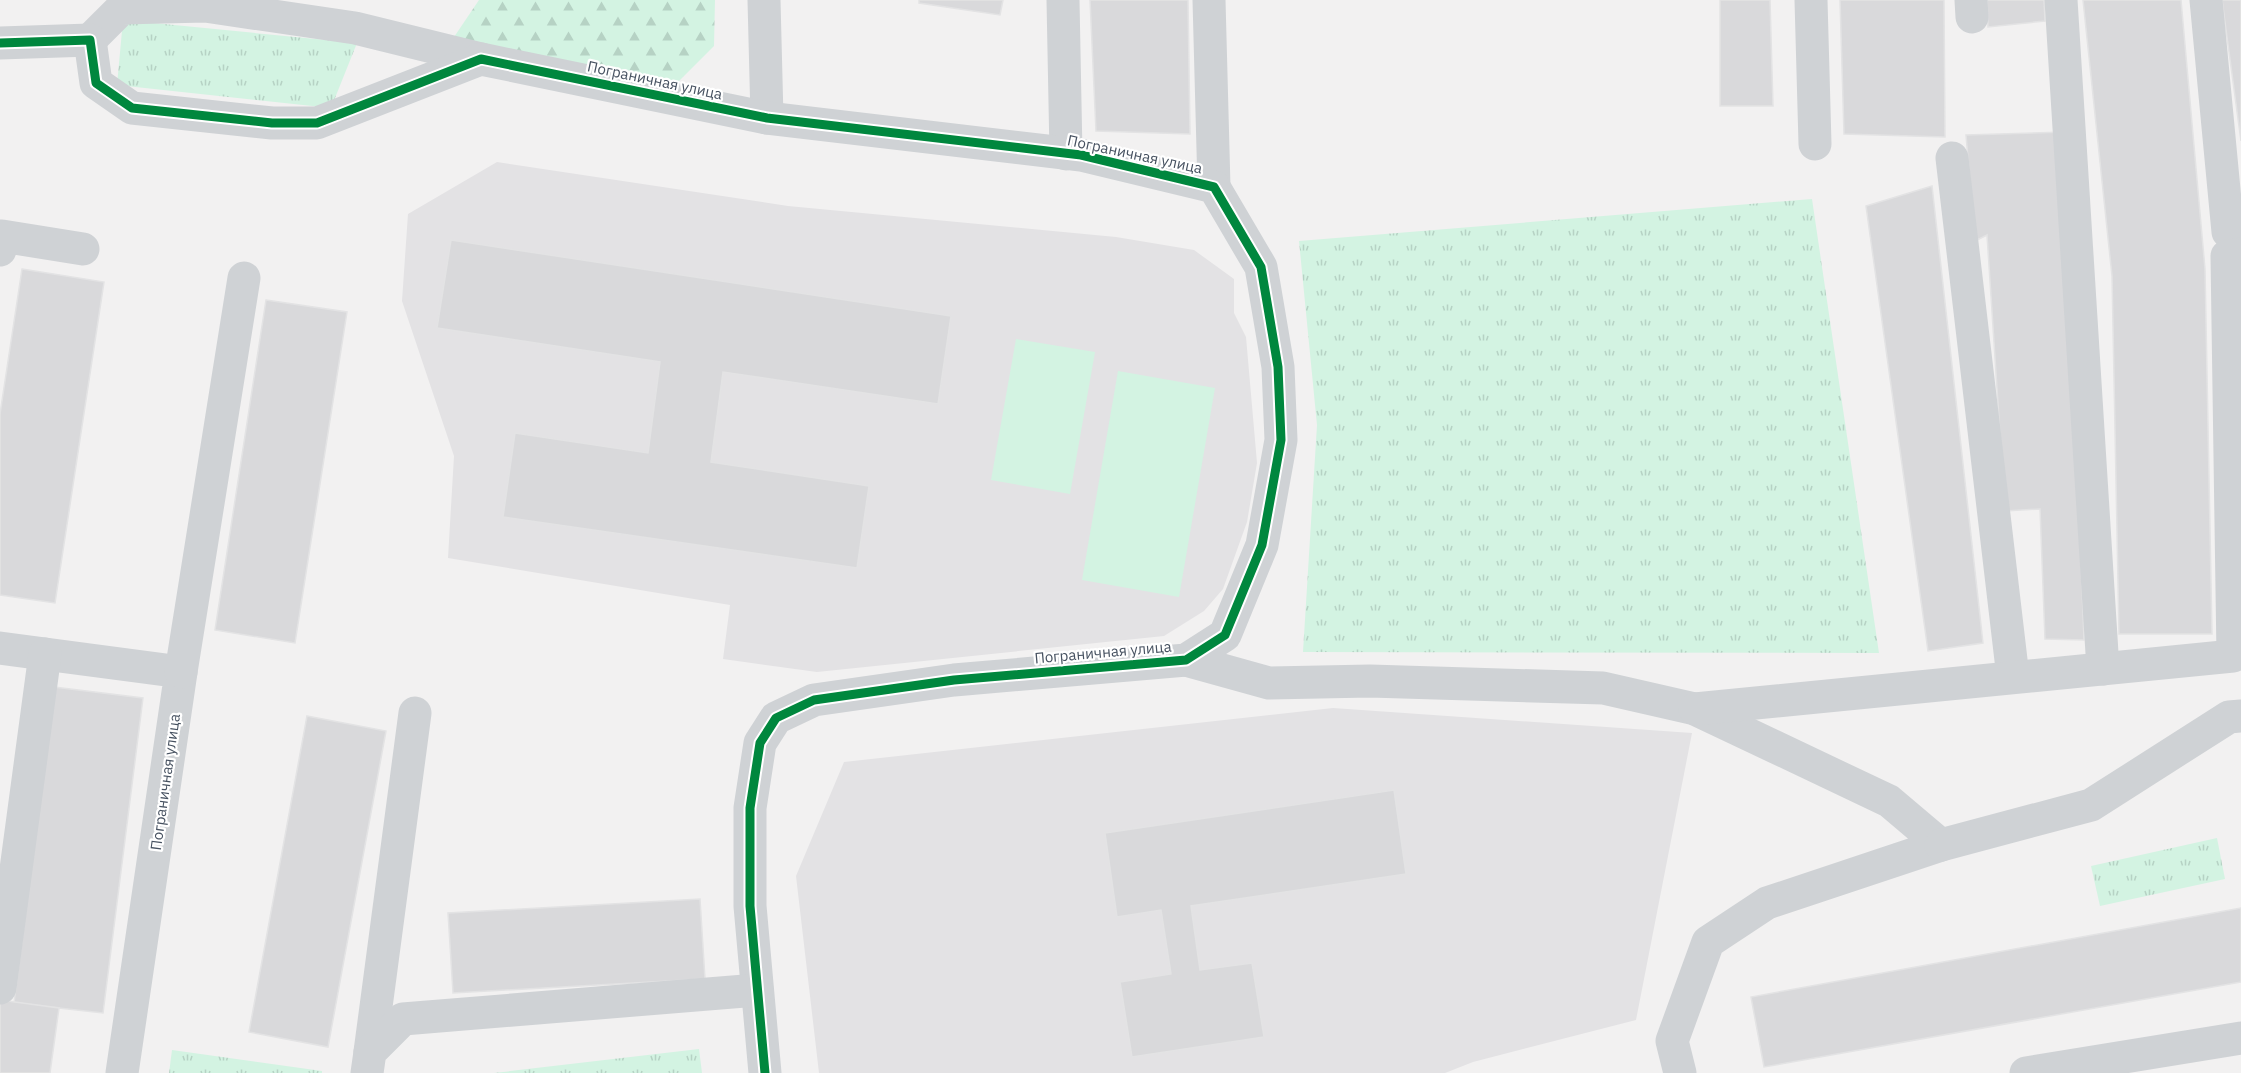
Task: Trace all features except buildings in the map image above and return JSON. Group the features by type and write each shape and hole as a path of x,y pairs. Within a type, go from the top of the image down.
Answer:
{"street":[{"path":"764,0 767,118"},
{"path":"1063,0 1066,154"},
{"path":"1209,0 1214,187"},
{"path":"1811,0 1815,144"},
{"path":"2061,0 2103,669"},
{"path":"2206,0 2228,232 2241,234"},
{"name":"Пограничная улица","path":"90,40 122,8 205,6 355,28 481,59 767,118 1081,155 1214,187 1261,267 1278,367 1281,440 1262,545 1225,634 1186,660 954,680 814,700 776,718 760,743 750,808 750,906 765,1073"},
{"path":"0,43 90,40 96,83 132,108 272,123 317,123 481,59"},
{"path":"1952,158 2013,678"},
{"path":"0,250 2,236 83,249"},
{"path":"1695,708 2233,656 2227,256 2241,254"},
{"name":"Пограничная улица","path":"122,1073 181,672 244,278"},
{"path":"0,648 181,672"},
{"path":"0,988 45,654"},
{"path":"1186,660 1269,683 1370,681 1603,688 1695,708 1888,801 1941,845"},
{"path":"369,1062 416,713"},
{"path":"1680,1073 1672,1041 1708,942 1767,903 1941,845 2091,805 2229,717 2241,716"},
{"path":"369,1062 403,1019 757,990"},
{"path":"2026,1073 2241,1038"}],"shaded area":[{"path":"497,162 788,206 1116,237 1194,250 1234,279 1234,313 1246,337 1257,463 1247,522 1223,589 1204,611 1164,636 817,672 723,659 730,605 448,558 454,456 402,301 408,214"},
{"path":"1333,708 1692,733 1636,1020 1473,1062 1445,1073 819,1073 796,876 844,762"}],"green space":[{"path":"479,0 715,0 714,46 677,83 452,40"},
{"path":"123,20 357,43 331,108 117,85"},
{"path":"1812,199 1879,653 1303,652 1317,425 1299,241"},
{"path":"1016,339 1095,352 1070,494 991,480"},
{"path":"1118,371 1215,388 1179,597 1082,580"},
{"path":"2217,838 2225,879 2100,906 2091,866"},
{"path":"699,1049 702,1073 494,1073"},
{"path":"172,1050 322,1071 322,1073 169,1073"}],"cycle path":[{"path":"0,43 90,40 96,83 132,108 272,123 317,123 481,59 767,118 1081,155 1214,187 1261,267 1278,367 1281,440 1262,545 1225,635 1186,660 954,680 814,700 776,718 760,743 750,808 750,906 765,1073"}]}
